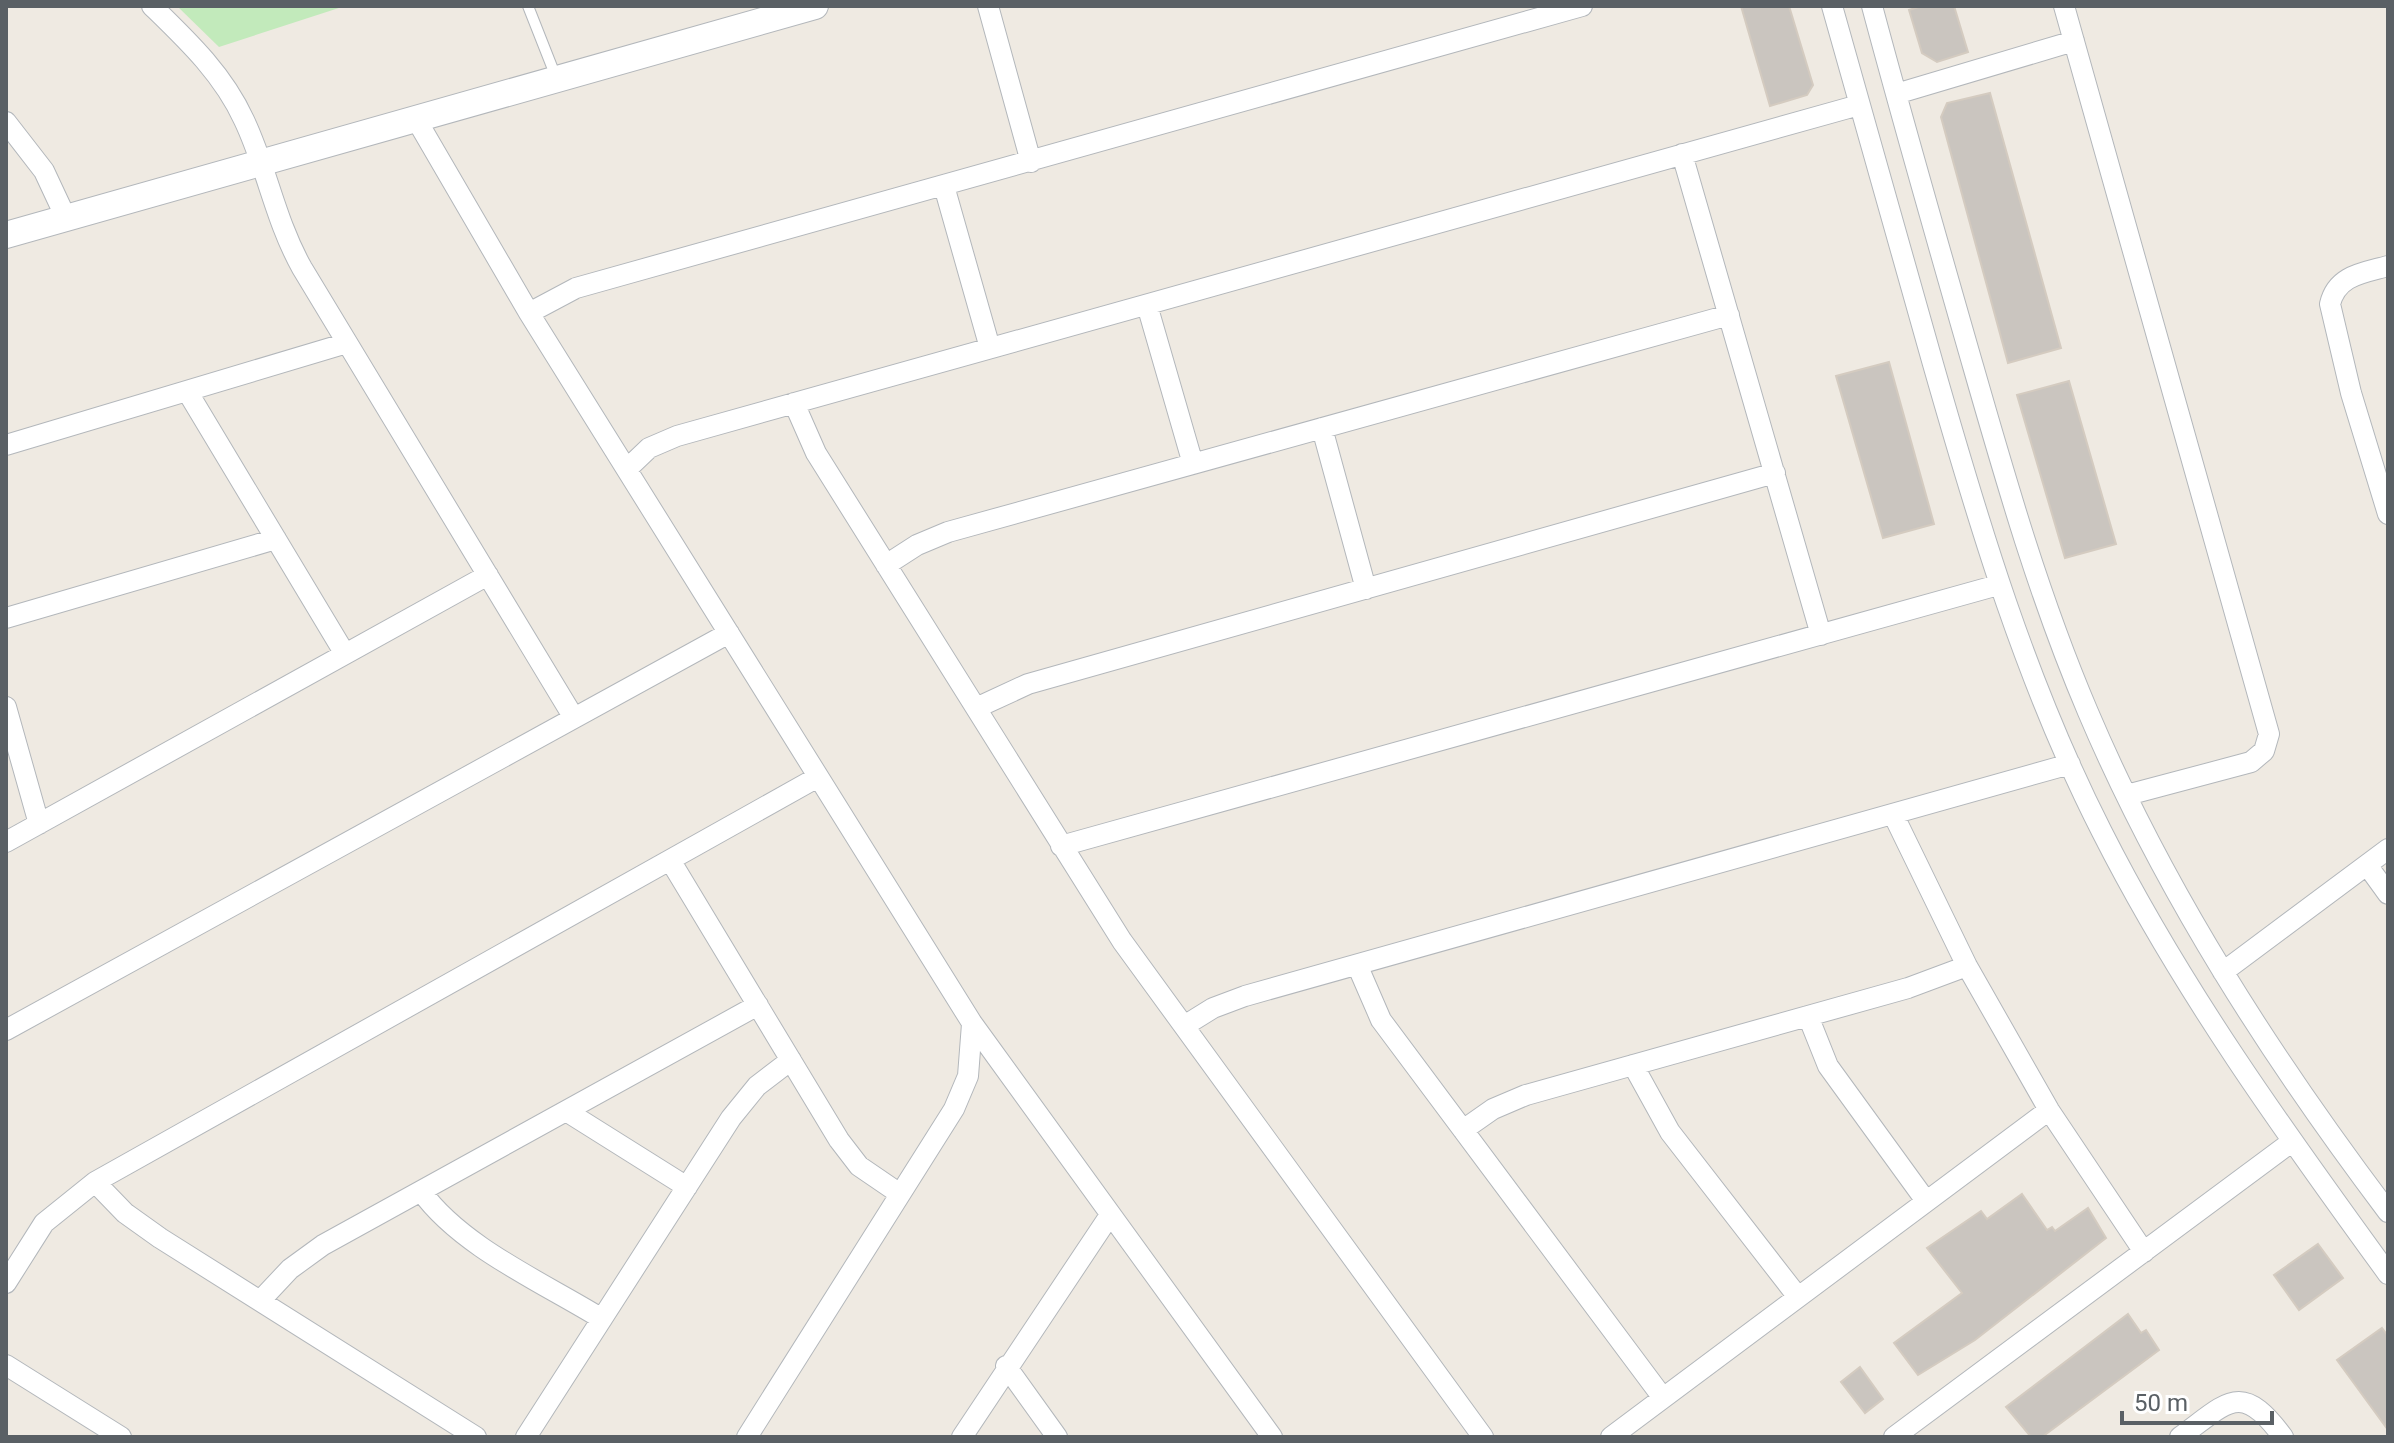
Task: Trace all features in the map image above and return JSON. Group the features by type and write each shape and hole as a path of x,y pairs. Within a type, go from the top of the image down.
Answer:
{"street":[{"path":"152,6 195,48 223,83 245,121 288,243 574,718"},
{"path":"6,235 815,6"},
{"path":"988,6 1031,162"},
{"path":"529,313 576,288 1582,6"},
{"path":"1832,6 1998,585 2070,764 2140,903 2213,1027 2290,1143 2388,1274"},
{"path":"1872,6 2021,532 2079,691 2174,888 2223,972 2320,1121 2388,1212"},
{"path":"2064,6 2269,734 2264,751 2251,762 2127,795"},
{"path":"1896,94 2074,41"},
{"path":"627,469 663,441 1859,105"},
{"path":"416,119 529,313 972,1023 1272,1437"},
{"path":"6,122 44,171 66,218"},
{"path":"1682,154 1821,635"},
{"path":"944,186 990,348"},
{"path":"2388,266 2345,279 2335,290 2330,304 2351,393 2388,514"},
{"path":"1147,305 1193,464"},
{"path":"886,565 917,545 948,532 1729,315"},
{"path":"6,445 347,343"},
{"path":"187,391 345,654"},
{"path":"794,403 816,453 1137,964 1483,1437"},
{"path":"1322,428 1366,589"},
{"path":"976,708 1028,684 1775,473"},
{"path":"6,618 276,539"},
{"path":"6,842 488,575"},
{"path":"1061,846 1998,585"},
{"path":"6,1030 729,633"},
{"path":"6,707 39,824"},
{"path":"1184,1026 1228,1001 1358,967 2070,764"},
{"path":"6,1283 44,1223 95,1182 818,777"},
{"path":"1893,814 1967,966 2049,1110 2144,1252"},
{"path":"2223,972 2388,849"},
{"path":"670,860 848,1153 872,1176 900,1194"},
{"path":"2367,865 2388,894"},
{"path":"2140,903 2174,888"},
{"path":"1463,1130 1509,1101 1908,988 1967,966"},
{"path":"1358,967 1381,1020 1663,1398"},
{"path":"260,1301 306,1256 758,1005"},
{"path":"1808,1016 1828,1066 1926,1201"},
{"path":"747,1437 962,1093 972,1058 972,1023"},
{"path":"526,1437 743,1101 791,1060"},
{"path":"1633,1065 1670,1132 1798,1297"},
{"path":"1611,1437 2049,1110"},
{"path":"566,1111 687,1187"},
{"path":"1894,1437 1920,1430 2144,1252 2290,1143"},
{"path":"95,1182 142,1226 476,1437"},
{"path":"421,1191 443,1218 467,1237 602,1319"},
{"path":"962,1437 1006,1366 1110,1215"},
{"path":"6,1365 121,1437"},
{"path":"1006,1366 1057,1437"},
{"path":"2180,1437 2224,1405 2242,1401 2265,1412 2283,1437"}],"lane":[{"path":"528,6 557,79"}],"green space":[{"path":"177,6 345,6 219,47"}],"building":[{"path":"1741,6 1789,6 1813,85 1807,95 1770,106"},
{"path":"1922,6 1954,6 1968,52 1937,62 1922,53 1909,10"},
{"path":"1990,93 2061,348 2008,363 1941,117 1947,103"},
{"path":"1889,362 1934,524 1883,538 1836,376"},
{"path":"2069,381 2116,544 2065,558 2017,395"},
{"path":"2022,1194 2047,1230 2052,1227 2055,1231 2088,1208 2106,1238 1975,1340 1918,1375 1894,1343 1962,1293 1927,1248 1981,1211 1987,1219"},
{"path":"2318,1244 2343,1278 2299,1310 2274,1275"},
{"path":"2128,1314 2141,1333 2146,1330 2159,1350 2042,1437 2031,1437 2006,1407"},
{"path":"2382,1328 2388,1336 2388,1430 2337,1360"},
{"path":"1860,1367 1883,1399 1865,1413 1841,1382"}]}
